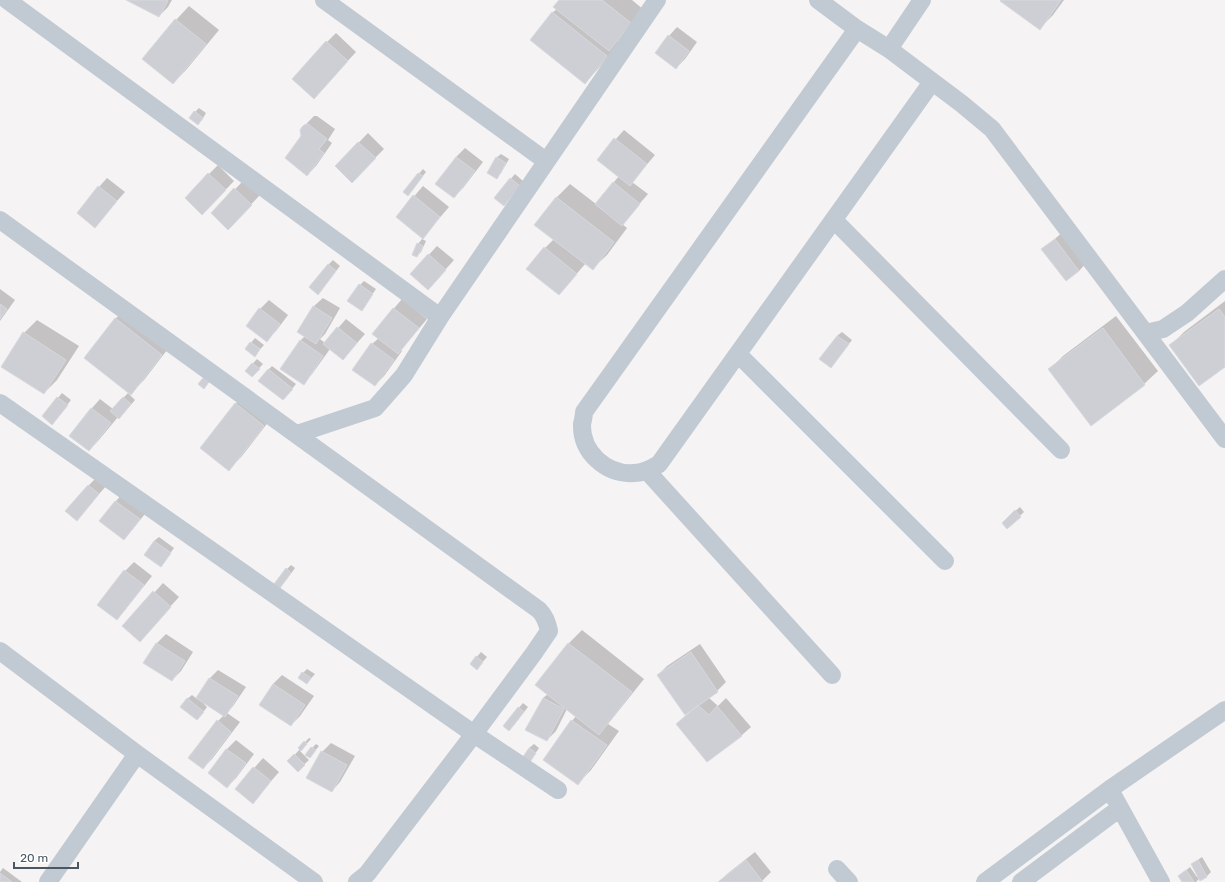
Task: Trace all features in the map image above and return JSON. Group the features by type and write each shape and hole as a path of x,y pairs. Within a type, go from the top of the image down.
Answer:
{"street":[{"path":"7,0 440,317"},
{"path":"324,0 546,161"},
{"path":"818,0 962,104 992,129 1225,438"},
{"path":"889,50 922,0"},
{"path":"297,434 375,408 404,375 440,317 652,2"},
{"path":"857,29 584,412 582,425 584,438 589,451 598,461 621,473 634,474 648,471 660,464 932,82"},
{"path":"0,220 297,434 544,615 549,631 534,653 367,874 358,882"},
{"path":"834,220 1061,450"},
{"path":"1146,334 1163,328 1187,313 1225,279"},
{"path":"738,354 945,561"},
{"path":"0,403 474,734 558,790"},
{"path":"648,471 832,675"},
{"path":"0,651 137,754 314,882"},
{"path":"985,882 1110,789 1225,710"},
{"path":"48,882 137,754"},
{"path":"1110,789 1161,882"},
{"path":"1021,882 1120,808"}],"building":[{"path":"126,0 165,0 168,1 159,17"},
{"path":"559,0 602,0 631,23 609,51 553,7"},
{"path":"1061,0 1040,30 1000,1"},
{"path":"552,12 607,56 585,84 530,40"},
{"path":"175,19 206,44 173,84 142,59"},
{"path":"668,35 689,51 676,69 655,53"},
{"path":"326,41 348,61 314,99 292,79"},
{"path":"194,111 203,118 198,125 189,118"},
{"path":"308,124 327,139 319,149 324,153 307,176 285,158 301,136 300,130 302,127"},
{"path":"614,138 647,164 630,186 597,160"},
{"path":"358,142 376,158 352,183 335,166"},
{"path":"456,157 475,171 454,198 435,184"},
{"path":"496,157 506,163 497,179 487,173"},
{"path":"208,173 226,190 202,215 185,198"},
{"path":"418,173 423,176 408,196 403,192"},
{"path":"510,178 520,186 504,206 494,198"},
{"path":"613,182 640,204 622,226 595,204"},
{"path":"98,186 117,201 95,228 77,213"},
{"path":"234,188 252,205 228,230 211,213"},
{"path":"413,195 440,217 423,239 396,217"},
{"path":"556,197 614,242 593,270 534,225"},
{"path":"1055,239 1079,271 1066,281 1041,249"},
{"path":"417,243 423,246 417,257 412,255"},
{"path":"544,247 577,274 559,295 526,269"},
{"path":"428,254 446,270 428,290 410,274"},
{"path":"328,264 336,271 318,295 309,287"},
{"path":"359,284 373,294 362,311 347,301"},
{"path":"0,304 7,309 0,319"},
{"path":"313,306 332,318 316,344 297,332"},
{"path":"259,308 280,324 267,342 246,326"},
{"path":"393,308 419,328 398,354 372,334"},
{"path":"1219,309 1225,317 1225,367 1199,386 1169,345"},
{"path":"115,318 162,355 131,395 84,358"},
{"path":"337,327 357,343 343,360 323,344"},
{"path":"1103,328 1145,385 1091,426 1048,369"},
{"path":"23,332 66,360 44,394 1,367"},
{"path":"837,336 849,344 831,368 819,359"},
{"path":"300,340 323,356 304,385 280,369"},
{"path":"250,342 260,349 255,357 245,349"},
{"path":"371,343 394,360 375,386 352,370"},
{"path":"252,363 260,369 252,377 245,371"},
{"path":"268,369 293,389 283,400 258,381"},
{"path":"203,378 209,382 204,389 198,384"},
{"path":"57,397 68,405 52,425 42,416"},
{"path":"123,397 131,404 119,419 110,411"},
{"path":"235,403 264,426 229,471 200,448"},
{"path":"91,408 111,423 89,451 69,436"},
{"path":"88,485 99,494 77,521 65,511"},
{"path":"115,501 140,519 124,540 99,521"},
{"path":"1015,510 1021,517 1007,529 1002,523"},
{"path":"154,541 171,553 161,567 144,555"},
{"path":"286,568 291,573 280,588 274,584"},
{"path":"124,570 144,585 117,620 97,605"},
{"path":"153,591 171,607 140,642 122,626"},
{"path":"156,643 185,661 172,681 143,663"},
{"path":"568,643 632,692 599,735 535,685"},
{"path":"691,652 718,692 685,715 657,675"},
{"path":"476,656 483,662 477,670 470,664"},
{"path":"302,672 311,678 307,684 298,678"},
{"path":"209,678 238,696 225,717 196,698"},
{"path":"273,684 305,705 291,726 259,705"},
{"path":"187,698 204,712 197,720 180,707"},
{"path":"543,698 564,709 547,741 525,730"},
{"path":"698,705 709,715 717,706 742,736 707,762 676,724"},
{"path":"518,707 524,712 509,731 503,726"},
{"path":"217,720 231,732 203,769 188,758"},
{"path":"571,720 607,745 578,785 543,760"},
{"path":"304,741 307,744 301,751 298,748"},
{"path":"311,747 316,750 310,758 305,755"},
{"path":"529,748 536,753 528,765 520,761"},
{"path":"226,749 246,763 227,788 208,773"},
{"path":"321,751 347,765 332,792 306,778"},
{"path":"294,754 305,765 298,772 287,761"},
{"path":"253,767 271,781 253,804 235,789"},
{"path":"746,860 763,882 718,882"},
{"path":"1198,860 1207,877 1200,881 1191,864"},
{"path":"1186,870 1194,882 1182,882 1178,876"},
{"path":"0,873 12,882 0,882"}]}
